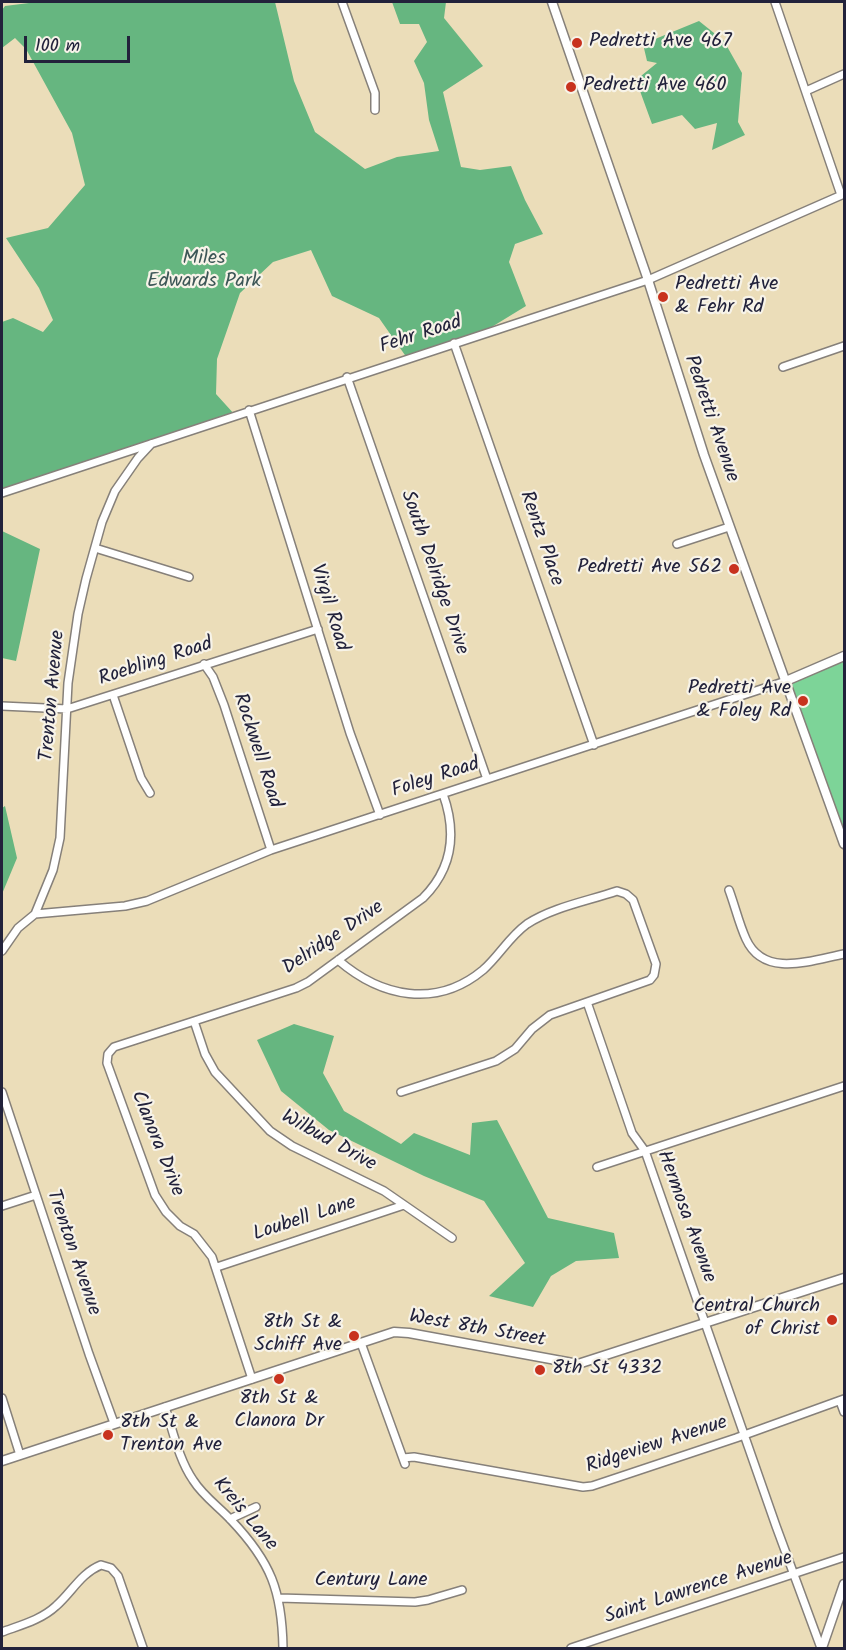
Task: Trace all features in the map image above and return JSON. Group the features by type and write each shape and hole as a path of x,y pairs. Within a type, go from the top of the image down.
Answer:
{"street":[{"path":"342,2 375,93 375,110"},
{"name":"Pedretti Avenue","path":"552,2 648,280 729,527 844,844"},
{"path":"775,2 843,194"},
{"path":"806,91 844,74"},
{"name":"Fehr Road","path":"2,493 347,377 648,280 843,194"},
{"name":"Rentz Place","path":"454,343 594,745"},
{"path":"783,367 844,346"},
{"name":"South Delridge Drive","path":"347,377 487,780"},
{"name":"Virgil Road","path":"249,410 350,733 380,815"},
{"name":"Trenton Avenue","path":"2,951 18,928 35,914 53,870 60,838 67,709 78,615 102,522 115,491 138,458 151,444"},
{"path":"677,544 729,527"},
{"path":"95,548 189,577"},
{"name":"Roebling Road","path":"2,706 67,709 318,629"},
{"name":"Foley Road","path":"35,914 125,906 147,901 271,850 786,681 844,656"},
{"name":"Rockwell Road","path":"204,664 213,677 224,705 271,850"},
{"path":"113,694 141,778 150,793"},
{"name":"Delridge Drive","path":"119,1046 296,988 308,982 423,898 436,883 447,862 452,839 443,794"},
{"path":"729,890 747,941 762,958 774,963 788,964 844,954"},
{"path":"338,960 360,978 387,990 410,994 436,993 461,984 481,971 507,941 529,923 552,912 617,891 633,900 656,964 656,970 650,980 559,1011 542,1020 515,1048 496,1061 401,1092"},
{"name":"Hermosa Avenue","path":"587,1002 632,1132 645,1151 794,1576 822,1648"},
{"name":"Wilbud Drive","path":"194,1021 205,1054 215,1072 270,1131 292,1146 384,1191 452,1238"},
{"name":"Clanora Drive","path":"119,1046 114,1047 108,1054 107,1063 155,1195 172,1219 203,1244 217,1267 252,1379"},
{"path":"597,1167 844,1086"},
{"name":"Trenton Avenue","path":"2,1098 114,1423"},
{"path":"2,1206 36,1195"},
{"name":"Loubell Lane","path":"217,1267 404,1205"},
{"name":"West 8th Street","path":"2,1461 394,1332 578,1364 844,1278"},
{"name":"Ridgeview Avenue","path":"361,1343 404,1461 414,1457 584,1487 745,1435 842,1400"},
{"path":"2,1398 20,1455"},
{"path":"842,1400 844,1412"},
{"name":"Kreis Lane","path":"165,1407 188,1473 230,1519 262,1559 279,1598 283,1648"},
{"path":"230,1519 256,1508"},
{"name":"Saint Lawrence Avenue","path":"571,1648 841,1562 844,1557"},
{"path":"2,1632 45,1615 66,1597 80,1578 101,1565 116,1571 142,1648"},
{"path":"822,1648 844,1584"},
{"name":"Century Lane","path":"279,1598 415,1602 462,1590"}],"green space":[{"name":"Miles Edwards Park","path":"37,2 275,2 294,81 315,132 365,169 397,157 439,151 429,120 424,83 414,61 427,42 419,24 400,24 392,2 446,2 444,18 483,66 443,92 461,167 480,170 511,166 525,200 543,234 515,244 509,262 526,306 477,336 407,358 379,318 332,296 311,250 273,262 240,293 217,359 216,394 235,415 3,492 2,322 13,318 43,332 53,320 39,288 6,238 48,228 85,185 72,133 26,49 15,38 2,48 2,10 5,6"},
{"path":"699,21 724,41 742,73 738,122 745,135 712,150 717,123 695,129 682,115 652,124 636,80 657,63 647,61 643,44"},
{"path":"2,531 40,549 16,661 2,658"},
{"path":"844,656 844,844 786,681"},
{"path":"5,806 17,858 2,894 2,808"},
{"path":"294,1024 334,1036 323,1073 344,1111 401,1144 414,1133 470,1155 472,1123 497,1120 548,1218 614,1233 619,1258 576,1261 551,1276 533,1307 489,1296 525,1263 484,1201 424,1176 329,1130 281,1091 257,1040"}],"place":[{"name":"Pedretti Ave 467","path":"577,43"},
{"name":"Pedretti Ave 460","path":"571,87"},
{"name":"Pedretti Ave & Fehr Rd","path":"663,297"},
{"name":"Pedretti Ave 562","path":"734,569"},
{"name":"Pedretti Ave & Foley Rd","path":"803,701"},
{"name":"Central Church of Christ","path":"832,1320"},
{"name":"8th St & Schiff Ave","path":"354,1336"},
{"name":"8th St 4332","path":"540,1370"},
{"name":"8th St & Clanora Dr","path":"279,1379"},
{"name":"8th St & Trenton Ave","path":"108,1435"}]}
